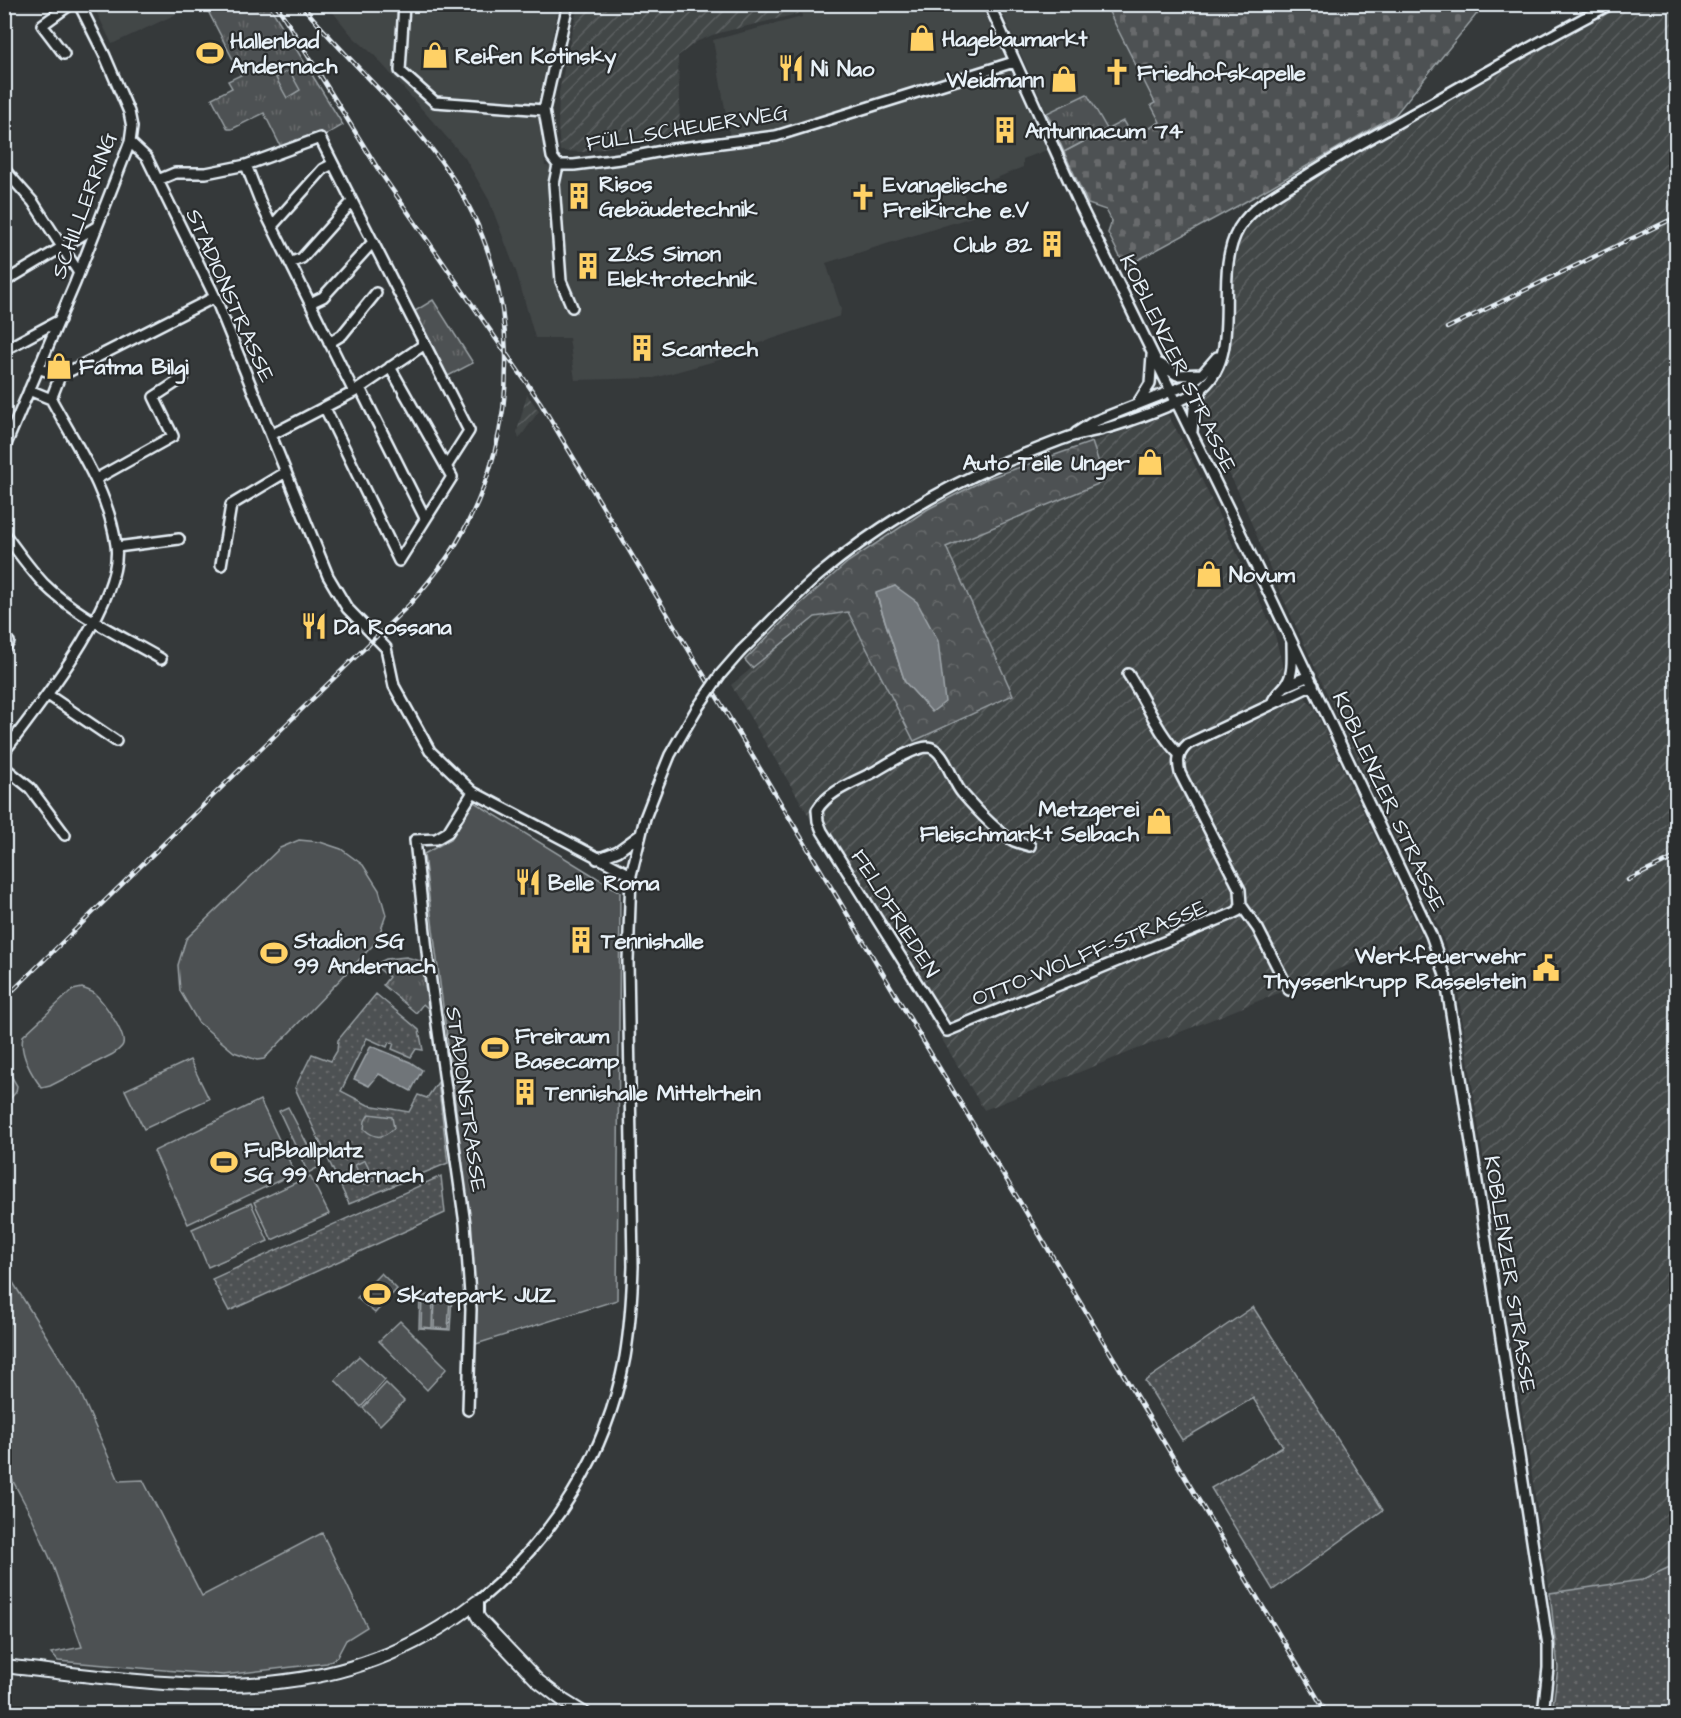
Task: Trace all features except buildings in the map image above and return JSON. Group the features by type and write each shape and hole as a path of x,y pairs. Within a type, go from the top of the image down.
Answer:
{"main road":[{"path":"4,1666 163,1683 207,1685 286,1682 332,1674 368,1663 409,1646 448,1624 477,1602"},
{"path":"477,1602 477,1615 486,1628 550,1692 585,1713"},
{"path":"477,1602 503,1644"},
{"path":"448,1624 471,1623 486,1628"}],"street":[{"path":"64,54 42,25 71,4"},
{"name":"SCHILLERRING","path":"4,449 60,320 130,141 132,127 129,112 79,4"},
{"path":"404,4 400,71 435,102 544,110"},
{"name":"FÜLLSCHEUERWEG","path":"568,4 544,110 552,157 558,165 620,159 673,149 776,136 1014,62"},
{"name":"KOBLENZER STRASSE","path":"989,4 1079,203 1192,433 1428,928 1444,975 1548,1645 1543,1713"},
{"path":"1192,433 1194,409 1203,387 1214,372 1222,350 1226,330 1225,291 1228,258 1236,232 1252,211 1344,152 1611,4"},
{"path":"158,180 175,173 206,173 246,165 320,138 469,431 446,467"},
{"name":"STADIONSTRASSE","path":"130,141 147,158 215,297 328,576 347,608 386,648 394,686 430,751 473,792 631,875"},
{"path":"272,226 323,170 333,164"},
{"path":"246,165 272,226 329,343 357,390 425,519"},
{"path":"558,165 554,184 561,281 572,307"},
{"path":"4,169 33,202 79,273"},
{"path":"290,263 302,258 352,202"},
{"path":"4,282 96,227"},
{"path":"310,303 323,297 373,243"},
{"path":"329,343 342,335 376,293"},
{"path":"51,399 60,376 215,297"},
{"path":"4,350 60,320"},
{"path":"271,435 357,390 425,344"},
{"path":"1071,436 1093,422 1190,384 1202,374 1222,350"},
{"path":"1138,403 1150,384 1155,357 1177,375 1202,374"},
{"path":"325,408 399,561 452,477 390,367"},
{"path":"38,368 60,376"},
{"path":"96,480 173,436 154,397 183,378"},
{"path":"477,1602 524,1560 574,1493 602,1437 621,1377 630,1316 633,1266 628,961 631,875 640,835 670,755 696,710 720,675 741,651 820,575 886,525 949,488 997,465 1071,436 1104,429 1176,402 1203,387"},
{"path":"4,752 48,695 108,596 117,547 109,512 96,480 51,399 28,390"},
{"path":"221,565 231,505 286,471"},
{"path":"4,533 25,563 46,585 94,620 161,659"},
{"path":"117,547 179,539"},
{"path":"1285,686 1291,672 1292,641"},
{"path":"1128,674 1168,744 1179,754"},
{"path":"1272,703 1277,691 1285,686 1311,681"},
{"path":"1289,990 1258,929 1241,905 1240,890 1180,773 1178,764 1179,754 1188,744 1272,703 1311,681"},
{"path":"48,695 116,741"},
{"name":"FELDFRIEDEN","path":"947,1031 818,821 817,814 820,804 826,798 904,756 930,747 941,755 960,792 976,808 1012,840 1030,846"},
{"path":"4,767 30,788 65,835"},
{"name":"STADIONSTRASSE","path":"468,1410 471,1309 465,1224 428,960 415,840 436,839 448,832 473,792"},
{"path":"597,859 618,851 640,835"},
{"name":"OTTO-WOLFF-STRASSE","path":"947,1031 1232,914 1238,911 1241,905"}],"shaded area":[{"path":"800,4 801,13 715,34 696,42 678,56 680,134 584,152 560,151 559,92 578,5"},
{"path":"93,5 196,5 112,44"},
{"path":"327,5 559,5 539,98 545,166 594,170 768,140 731,143 713,40 802,17 800,5 981,5 1047,150 1023,159 1023,167 963,192 972,217 826,263 841,309 840,316 745,348 737,355 654,378 575,380 569,338 535,338 517,274 489,200 465,158 374,55 353,37"},
{"path":"999,5 1116,5 1108,10 1155,103 1151,106 1161,122 1133,138 1123,121 1107,129 1087,94 1047,113"},
{"path":"1620,5 1676,5 1676,1564 1642,1580 1550,1593 1455,973 1440,930 1366,778 1277,585 1239,493 1204,424 1201,407 1229,349 1233,317 1234,259 1241,237 1258,214 1269,204 1382,137"},
{"path":"527,394 539,411 519,439 517,432"},
{"path":"1168,415 1189,453 1274,631 1284,672 1314,708 1422,936 984,1110 731,685 815,617 848,612 914,741 1013,694 946,547 1105,481 1092,442"},
{"path":"895,586 917,602 938,641 945,702 932,712 905,682 876,593"},
{"path":"371,1046 410,1062 422,1070 411,1091 379,1074 369,1086 354,1079"}],"green space":[{"path":"216,5 269,5 343,125 320,138 283,151 264,113 228,129 212,98 232,88 228,81 241,75 207,9"},
{"path":"1116,5 1484,5 1395,115 1243,203 1125,267 1108,233 1112,221 1106,210 1088,204 1064,152 1123,121 1133,138 1160,122 1151,105 1155,103 1108,10"},
{"path":"289,70 300,90 287,98 276,78"},
{"path":"1087,94 1107,129 1064,152 1047,113"},
{"path":"433,300 473,363 448,376 415,311"},
{"path":"1092,442 1105,481 946,547 1013,695 914,741 848,612 815,617 752,668 745,660 798,606 848,562 928,509 986,479","holes":["895,586 905,682 876,594"]},
{"path":"474,802 620,892 617,1300 473,1345 462,1160 424,854 451,839"},
{"name":"Stadion SG 99 Andernach","path":"299,840 320,842 341,849 363,865 379,890 386,915 377,941 264,1059 257,1060 234,1052 198,1022 180,991 178,965 186,939 280,848"},
{"path":"406,957 421,961 429,989 432,1012 423,1004 416,1013 383,985 389,977 374,965 386,959"},
{"path":"82,988 94,993 108,1010 121,1033 122,1045 113,1054 42,1088 24,1056 23,1036 73,990"},
{"path":"376,994 419,1030 423,1050 416,1049 411,1057 392,1049 394,1043 389,1042 387,1047 367,1038 341,1091 368,1105 409,1112 418,1095 427,1098 438,1082 448,1163 349,1204 295,1088 312,1054 331,1061 337,1051 338,1040"},
{"name":"Fußballplatz SG 99 Andernach","path":"190,1060 209,1099 144,1129 125,1090"},
{"path":"5,1065 17,1086 16,1092 5,1105"},
{"name":"Fußballplatz SG 99 Andernach","path":"260,1100 295,1173 188,1224 154,1151"},
{"path":"288,1107 319,1167 308,1173 279,1111"},
{"path":"369,1114 392,1117 394,1128 383,1136 372,1135 364,1129"},
{"path":"365,1160 375,1180 364,1185 355,1165"},
{"path":"310,1176 329,1214 272,1240 254,1202"},
{"path":"441,1176 445,1213 229,1311 212,1279"},
{"path":"251,1203 268,1241 208,1267 192,1229"},
{"path":"4,1268 78,1387 119,1481 143,1480 202,1596 322,1533 367,1627 346,1640 337,1657 327,1663 223,1675 58,1661 51,1653 82,1647 52,1563 31,1515 5,1466"},
{"name":"Skatepark JUZ","path":"381,1273 397,1289 375,1313 357,1298"},
{"path":"420,1295 452,1296 450,1330 419,1328"},
{"path":"422,1296 433,1296 432,1328 421,1327"},
{"path":"435,1297 450,1297 448,1329 434,1328"},
{"path":"1253,1307 1383,1510 1273,1590 1211,1488 1283,1446 1253,1398 1182,1440 1145,1381"},
{"path":"400,1321 447,1368 427,1390 379,1341"},
{"path":"359,1356 385,1380 361,1407 335,1380"},
{"path":"386,1383 404,1401 380,1425 363,1408"},
{"path":"1676,1564 1676,1713 1552,1713 1558,1668 1550,1593 1642,1580"}],"railway":[{"path":"276,4 380,172 540,402 1327,1714"},
{"path":"4,999 409,605 440,568 456,544 479,500 494,453 504,405 506,356 502,307 491,260 473,214 448,171 414,127 301,4"},
{"path":"1447,328 1676,217"},
{"path":"1628,880 1676,857"}],"place":[{"name":"Hagebaumarkt","path":"922,38"},
{"name":"Hallenbad Andernach","path":"210,53"},
{"name":"Reifen Kotinsky","path":"435,55"},
{"name":"Ni Nao","path":"791,68"},
{"name":"Friedhofskapelle","path":"1117,72"},
{"name":"Weidmann","path":"1064,79"},
{"name":"Antunnacum 74","path":"1005,130"},
{"name":"Risos Gebäudetechnik","path":"579,196"},
{"name":"Evangelische Freikirche e.V","path":"863,197"},
{"name":"Club 82","path":"1052,244"},
{"name":"Z&S Simon Elektrotechnik","path":"588,266"},
{"name":"Scantech","path":"642,348"},
{"name":"Fatma Bilgi","path":"59,366"},
{"name":"Auto Teile Unger","path":"1150,462"},
{"name":"Novum","path":"1209,574"},
{"name":"Da Rossana","path":"314,626"},
{"name":"Metzgerei Fleischmarkt Selbach","path":"1159,821"},
{"name":"Belle Roma","path":"528,882"},
{"name":"Tennishalle","path":"581,940"},
{"name":"Stadion SG 99 Andernach","path":"274,953"},
{"name":"Werkfeuerwehr Thyssenkrupp Rasselstein","path":"1546,968"},
{"name":"Freiraum Basecamp","path":"495,1048"},
{"name":"Tennishalle Mittelrhein","path":"525,1092"},
{"name":"Fußballplatz SG 99 Andernach","path":"224,1162"},
{"name":"Skatepark JUZ","path":"377,1294"}]}
